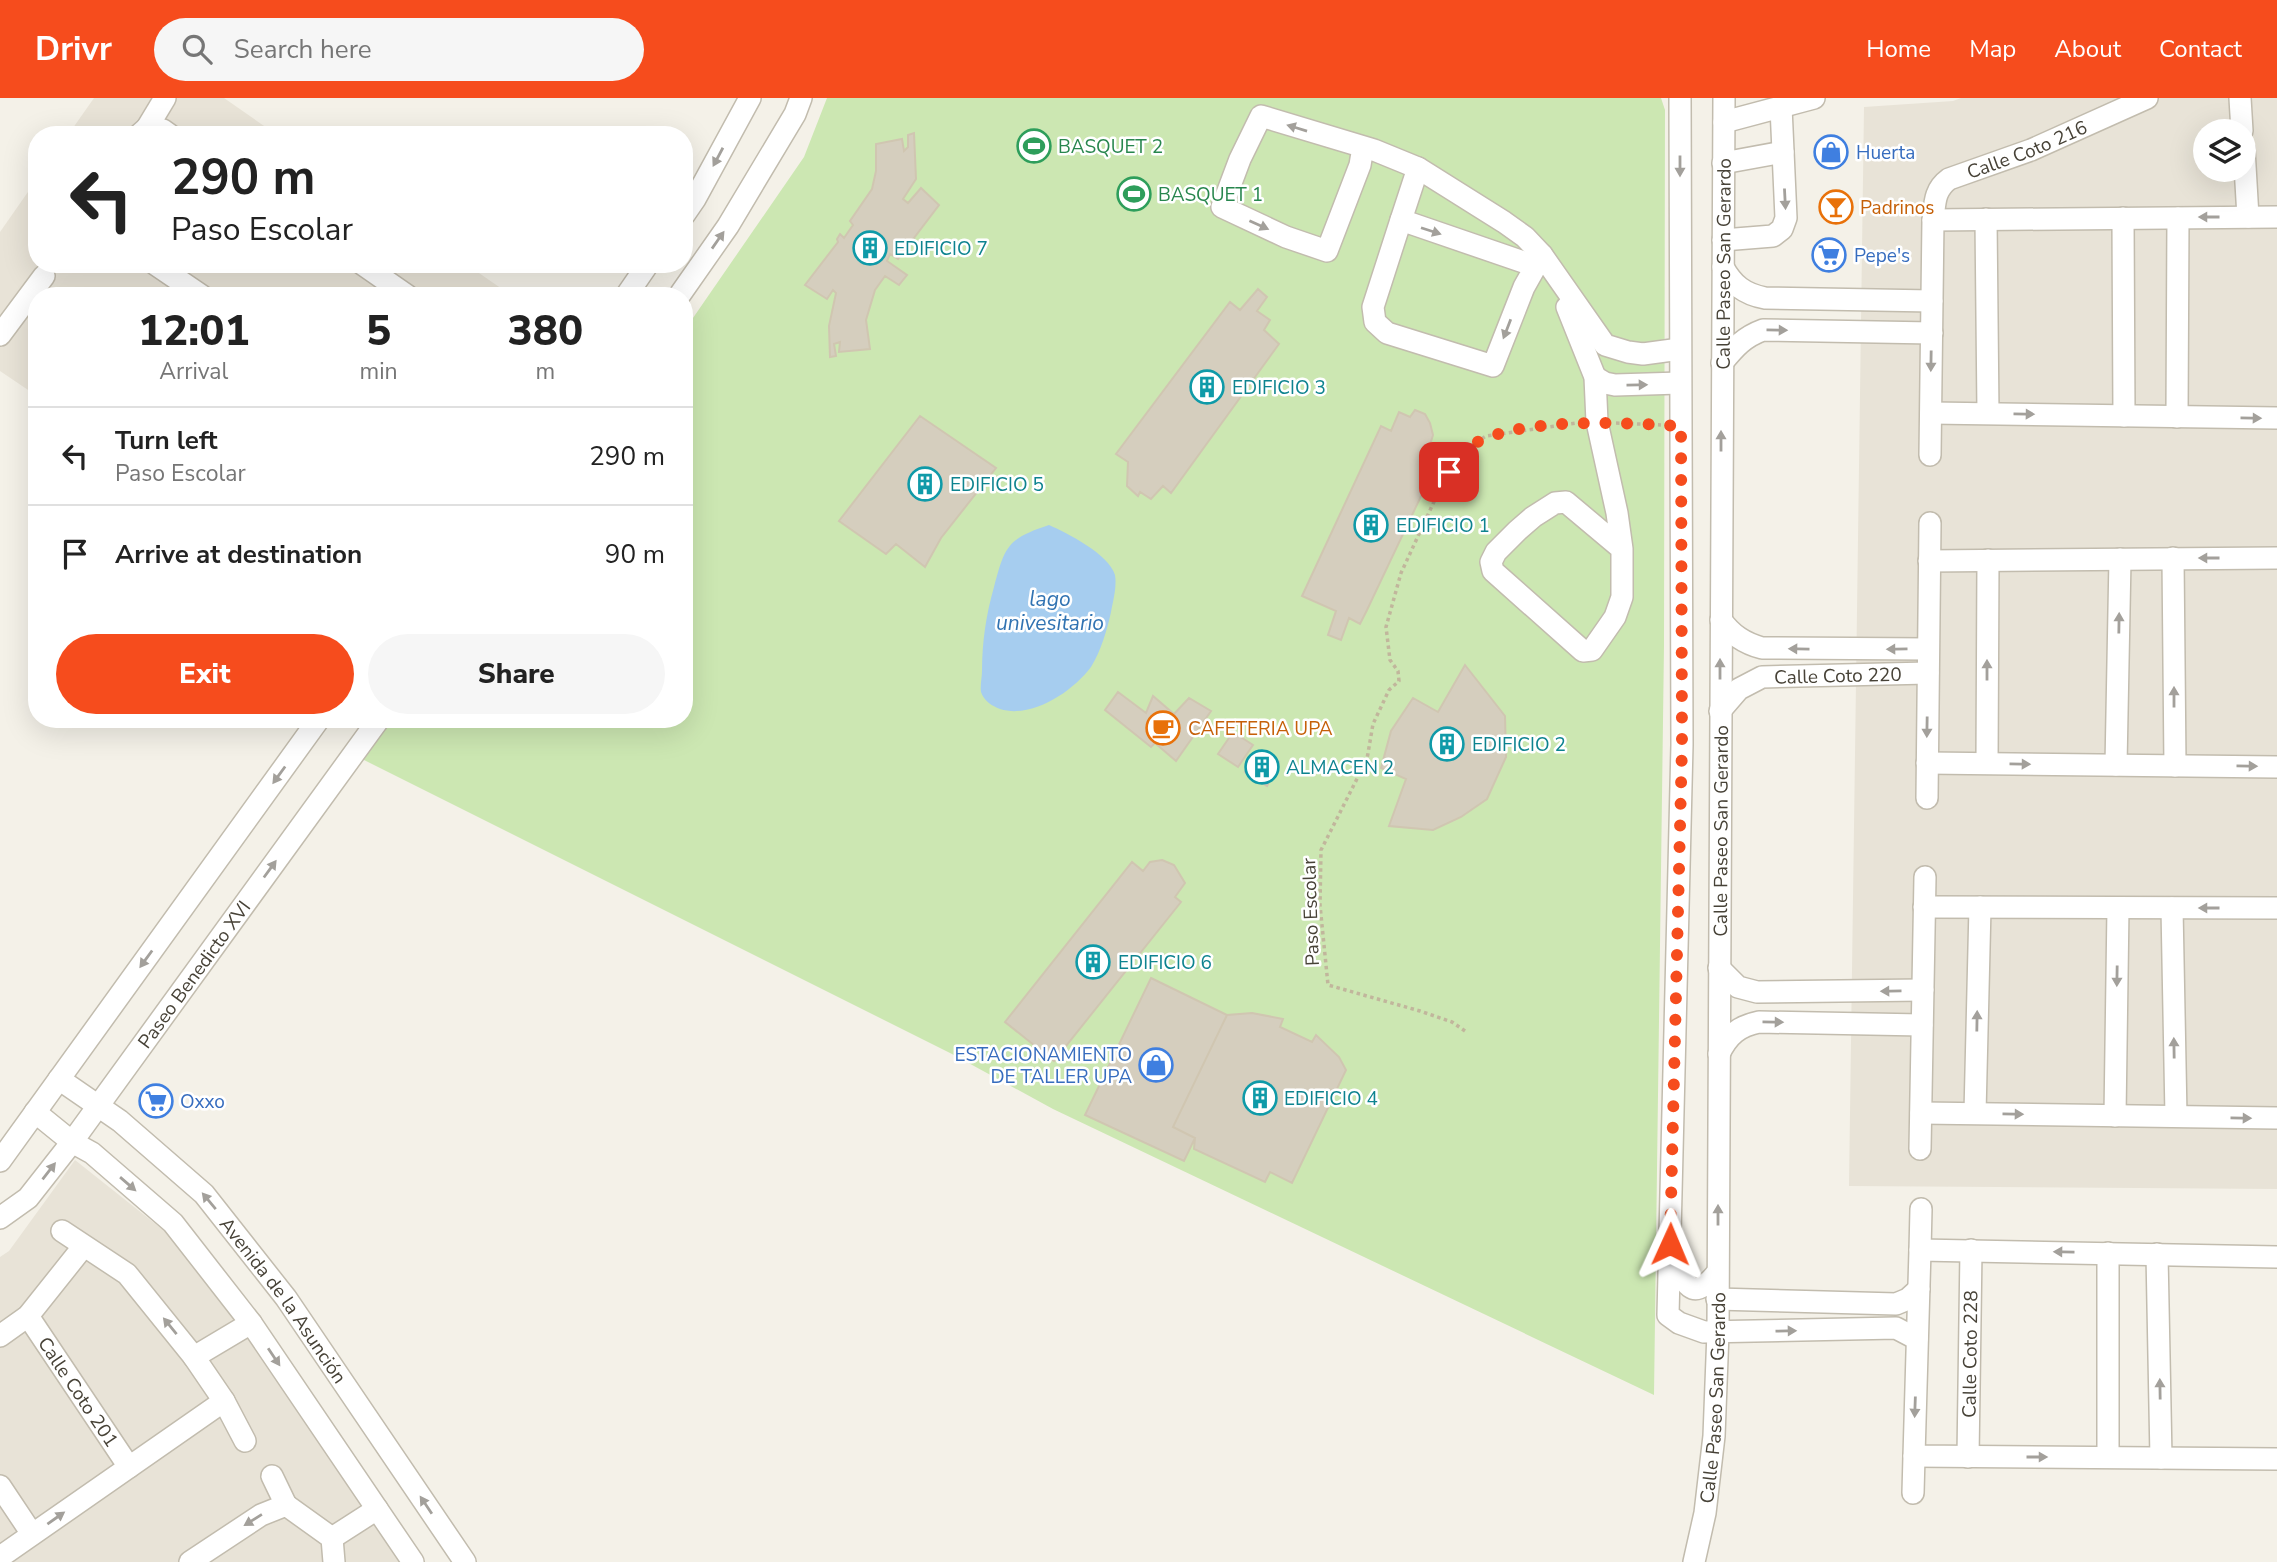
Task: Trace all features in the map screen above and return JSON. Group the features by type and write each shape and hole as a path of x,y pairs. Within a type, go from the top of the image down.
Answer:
{"street":[{"path":"147,126 165,98"},
{"path":"693,202 750,98"},
{"path":"685,287 728,226 801,98"},
{"name":"Calle Paseo San Gerardo","path":"1681,98 1682,745 1668,1315 1691,1329 1718,1332"},
{"name":"Calle Paseo San Gerardo","path":"1694,1562 1705,1513 1714,1436 1718,1332 1724,98"},
{"path":"1724,122 1814,98"},
{"name":"Calle Coto 216","path":"1930,455 1933,220 1936,195 1948,179 2031,150 2147,98"},
{"path":"2240,98 2241,119"},
{"path":"1723,240 1773,236 1782,229 1786,218 1780,107"},
{"path":"1363,147 1360,165 1327,251 1259,225 1222,207 1240,159 1261,116 1363,147 1418,168 1525,237 1539,260 1560,281 1605,345 1643,354 1680,349"},
{"path":"1723,163 1783,152"},
{"path":"1418,168 1373,307 1375,322 1387,333 1493,366 1539,260"},
{"path":"2246,182 2248,217"},
{"path":"1933,220 2277,217"},
{"path":"2123,218 2124,416"},
{"path":"2177,417 2178,218"},
{"path":"1986,219 1988,414"},
{"path":"1401,220 1490,249 1539,260"},
{"path":"1723,267 1731,282 1739,289 1765,298 1932,300"},
{"path":"168,273 189,287"},
{"path":"375,273 395,287"},
{"path":"39,287 44,276"},
{"path":"1560,281 1595,377 1597,422 1622,549 1622,597 1615,617 1592,650 1583,651 1493,570 1491,562 1496,552 1532,517 1555,503 1566,502 1622,549"},
{"path":"0,335 28,312"},
{"path":"1722,363 1739,342 1748,335 1763,330 1932,332"},
{"path":"1595,377 1603,357 1616,349"},
{"path":"1595,377 1615,385 1680,383"},
{"path":"1931,412 2277,418"},
{"name":"Calle Coto 220","path":"1927,797 1930,523"},
{"path":"2174,558 2175,765"},
{"path":"1929,561 2277,558"},
{"path":"2116,765 2120,559"},
{"path":"1987,763 1988,560"},
{"name":"Calle Coto 220","path":"1721,620 1737,637 1749,645 1762,648 1928,649"},
{"name":"Calle Coto 220","path":"1720,711 1739,689 1762,677 1928,673"},
{"path":"0,1161 312,728"},
{"name":"Paseo Benedicto XVI","path":"0,1218 28,1198 72,1142 372,728"},
{"path":"1927,763 2277,766"},
{"path":"1920,1149 1925,877"},
{"path":"1924,907 2277,908"},
{"path":"1975,1113 1980,907"},
{"path":"2115,1116 2118,908"},
{"path":"2172,908 2175,1116"},
{"path":"1719,968 1738,987 1757,992 1923,990"},
{"path":"1719,1054 1725,1040 1732,1033 1759,1022 1922,1025"},
{"name":"Avenida de la Asunción","path":"59,1079 120,1121 204,1194 286,1297 465,1562"},
{"name":"Avenida de la Asunción","path":"35,1112 72,1142 92,1153 173,1223 251,1323 413,1562"},
{"path":"1921,1112 2277,1118"},
{"path":"1913,1493 1921,1209"},
{"path":"62,1231 127,1274 194,1357 225,1401 245,1441"},
{"path":"1670,1244 1688,1286 1695,1290 1702,1289 1717,1273"},
{"name":"Calle Coto 201","path":"0,1336 29,1316 83,1247"},
{"path":"1920,1250 2277,1257"},
{"name":"Calle Coto 228","path":"1968,1457 1970,1250"},
{"path":"2108,1253 2108,1457"},
{"path":"2157,1254 2161,1458"},
{"path":"1717,1299 1896,1304 1908,1299 1919,1289"},
{"name":"Calle Coto 201","path":"29,1316 129,1467"},
{"path":"194,1357 251,1323"},
{"path":"1718,1332 1896,1328 1917,1339"},
{"name":"Calle Coto 201","path":"0,1557 225,1401"},
{"path":"1914,1456 2277,1459"},
{"path":"272,1476 286,1505 332,1538 334,1562"},
{"path":"0,1486 32,1534"},
{"path":"190,1562 261,1515 286,1505"},
{"path":"332,1538 377,1509"}],"path":[{"name":"Paso Escolar","path":"1465,1031 1452,1022 1420,1011 1328,985 1320,905 1321,850 1367,759 1373,724 1389,690 1399,681 1398,671 1390,660 1386,627 1401,573 1438,493 1461,452 1486,436 1597,422 1681,426"}],"shaded area":[{"path":"94,98 224,98 264,126 74,126"},
{"path":"1961,98 2277,98 2277,1189 1849,1186 1864,107 1953,101"},
{"path":"28,192 28,273 479,273 499,287 28,287 28,390 0,371 0,232"},
{"path":"75,1160 177,1241 267,1358 403,1562 0,1562 0,1257 9,1251"}],"green space":[{"path":"827,98 1661,98 1665,110 1664,646 1654,1395 1053,1109 952,1054 360,758 383,728 693,728 693,318 804,157"}],"water":[{"name":"lago univesitario","path":"1049,525 1086,545 1111,567 1116,584 1108,626 1091,667 1073,686 1038,707 1012,711 1000,709 986,701 981,690 984,639 991,597 1001,562 1010,546 1024,535"}],"building":[{"name":"EDIFICIO 7","path":"914,133 916,179 903,199 908,203 921,188 939,205 898,259 890,254 887,261 907,275 899,285 885,276 875,290 866,320 870,349 839,352 840,342 834,344 836,356 830,357 829,326 836,293 833,290 827,299 805,285 838,242 840,234 844,238 853,225 850,221 872,189 876,171 876,144 902,139 904,151 908,147 908,135"},
{"name":"EDIFICIO 3","path":"1258,289 1267,297 1257,311 1270,320 1264,330 1279,344 1171,493 1163,486 1151,499 1140,492 1138,496 1127,486 1128,462 1116,454 1230,302 1240,310"},
{"name":"EDIFICIO 1","path":"1415,410 1425,414 1430,423 1433,435 1429,448 1441,454 1360,624 1349,618 1341,640 1328,635 1336,611 1302,596 1381,426 1391,431 1399,412 1410,417"},
{"name":"EDIFICIO 5","path":"920,416 996,468 941,538 925,567 896,544 886,554 839,521"},
{"name":"EDIFICIO 2","path":"1465,665 1505,716 1506,757 1487,799 1461,817 1433,830 1389,826 1406,779 1381,768 1391,731 1413,698 1438,712"},
{"name":"CAFETERIA UPA","path":"1118,692 1146,713 1153,696 1174,714 1189,698 1211,711 1176,761 1155,743 1151,747 1105,710"},
{"path":"1233,732 1253,745 1238,767 1218,754"},
{"name":"ALMACEN 2","path":"1259,751 1279,762 1267,786 1245,772"},
{"name":"EDIFICIO 6","path":"1162,860 1174,865 1185,883 1175,897 1181,902 1054,1061 1005,1022 1132,862 1143,871 1150,862"},
{"name":"ESTACIONAMIENTO DE TALLER UPA","path":"1151,978 1227,1015 1173,1127 1195,1138 1184,1161 1085,1115"},
{"name":"EDIFICIO 4","path":"1252,1013 1283,1019 1280,1027 1312,1042 1316,1035 1339,1057 1346,1070 1292,1183 1270,1172 1265,1182 1194,1149 1195,1138 1173,1127 1227,1015"}],"place":[{"name":"BASQUET 2","path":"1034,146"},
{"name":"Huerta","path":"1831,152"},
{"name":"BASQUET 1","path":"1134,194"},
{"name":"Padrinos","path":"1836,207"},
{"name":"EDIFICIO 7","path":"870,248"},
{"name":"Pepe's","path":"1829,255"},
{"name":"EDIFICIO 3","path":"1207,387"},
{"name":"EDIFICIO 5","path":"925,484"},
{"name":"EDIFICIO 1","path":"1371,525"},
{"name":"CAFETERIA UPA","path":"1163,728"},
{"name":"EDIFICIO 2","path":"1447,744"},
{"name":"ALMACEN 2","path":"1262,767"},
{"name":"EDIFICIO 6","path":"1093,962"},
{"name":"ESTACIONAMIENTO DE TALLER UPA","path":"1156,1065"},
{"name":"EDIFICIO 4","path":"1260,1098"},
{"name":"Oxxo","path":"156,1101"}],"route":[{"path":"1449,472 1461,452 1486,436 1516,430 1597,422 1681,426 1682,745 1670,1244"}]}
